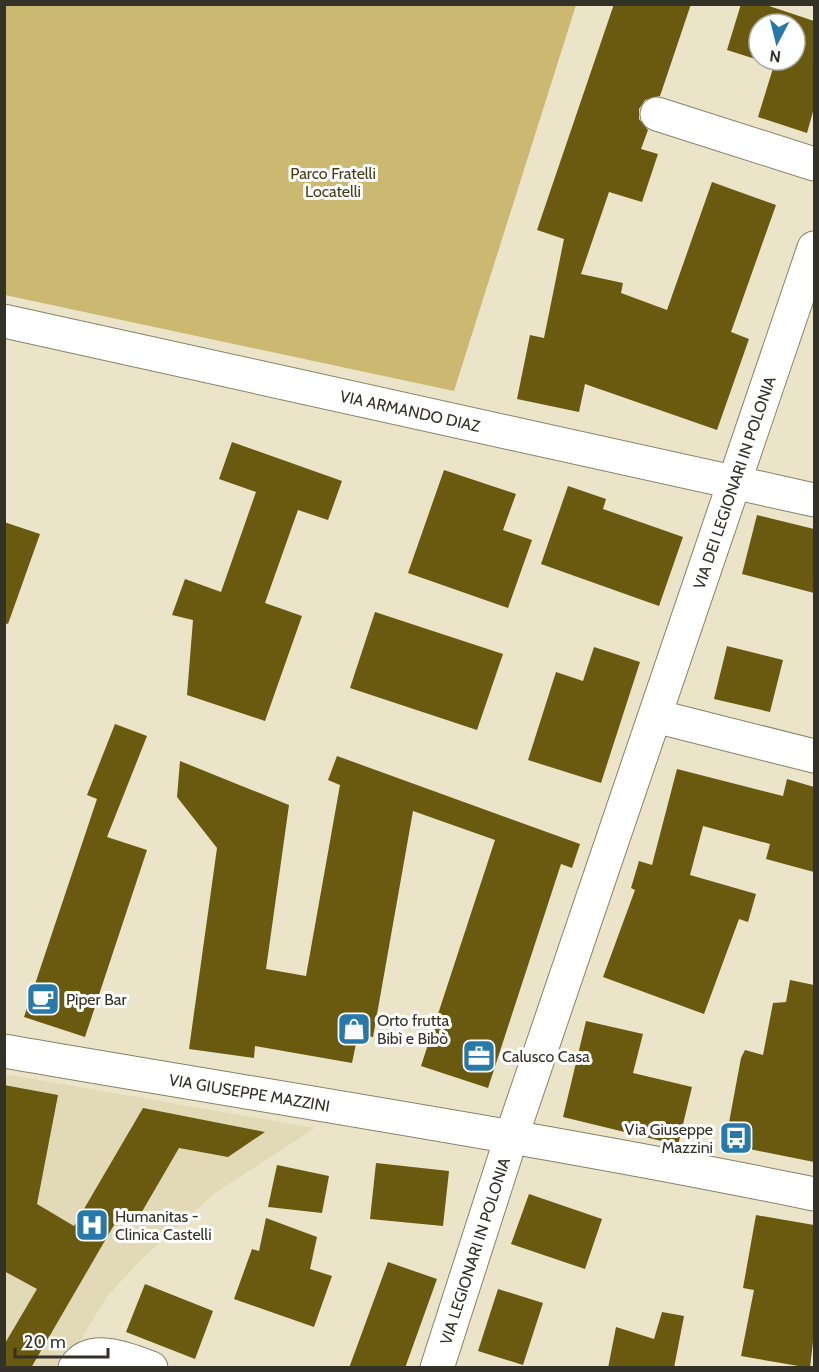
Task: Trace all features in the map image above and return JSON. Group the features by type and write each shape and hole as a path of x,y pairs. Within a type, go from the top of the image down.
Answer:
{"street":[{"path":"657,114 814,164"},
{"name":"VIA DEI LEGIONARI IN POLONIA","path":"512,1135 814,248"},
{"name":"VIA ARMANDO DIAZ","path":"4,321 814,500"},
{"path":"655,716 814,756"},
{"name":"VIA GIUSEPPE MAZZINI","path":"4,1051 280,1099 512,1135 814,1194"},
{"name":"VIA LEGIONARI IN POLONIA","path":"437,1368 512,1135"},
{"path":"75,1368 78,1362 108,1353 151,1368"}],"shaded area":[{"name":"Humanitas - Clinica Castelli","path":"4,1074 315,1128 215,1193 143,1258 108,1295 64,1367 5,1367"}],"green space":[{"name":"Parco Fratelli Locatelli","path":"5,4 576,5 454,391 5,295"}],"building":[{"path":"614,4 691,4 660,96 645,100 639,109 639,119 648,130 641,149 658,154 642,202 609,192 581,274 623,283 621,293 667,310 712,182 776,205 731,332 749,339 717,430 585,384 579,412 517,399 530,335 544,338 564,239 537,230"},
{"path":"741,4 763,4 787,12 747,12 747,56 727,50"},
{"path":"807,19 814,21 814,108 807,133 758,117 772,72 807,72"},
{"path":"232,442 342,481 328,520 298,510 265,603 302,616 265,721 187,695 193,620 172,615 185,579 221,592 256,492 219,479"},
{"path":"444,470 516,494 503,530 532,540 508,608 408,573"},
{"path":"568,486 606,499 603,509 683,537 659,606 541,564"},
{"path":"757,515 814,529 814,593 742,574"},
{"path":"4,522 40,534 8,624 4,623"},
{"path":"375,612 503,654 477,730 350,688"},
{"path":"727,646 783,660 770,712 714,699"},
{"path":"594,647 640,662 601,783 528,760 556,672 583,681"},
{"path":"115,724 147,736 107,837 147,850 85,1037 24,1017 97,799 87,795"},
{"path":"337,756 580,844 572,868 561,864 488,1088 421,1066 495,840 413,811 373,1037 358,1034 352,1063 255,1046 254,1058 189,1049 217,848 177,797 180,761 289,805 266,969 306,976 340,785 328,780"},
{"path":"677,769 783,796 787,779 814,787 814,872 766,859 770,844 703,826 690,875 756,894 748,922 739,919 704,1014 603,977 635,890 631,888 639,861 652,865"},
{"path":"790,980 814,985 814,1162 725,1144 741,1058 745,1050 763,1055 773,1003 786,1002"},
{"path":"586,1021 643,1034 633,1073 692,1087 678,1145 563,1117"},
{"path":"4,1085 58,1095 37,1204 74,1226 143,1108 265,1132 228,1157 179,1148 136,1222 121,1213 31,1368 4,1368 4,1345 37,1289 4,1271"},
{"path":"376,1163 449,1171 443,1226 370,1219"},
{"path":"277,1165 329,1176 322,1213 268,1207"},
{"path":"529,1194 602,1219 585,1269 511,1244"},
{"path":"756,1215 814,1225 814,1333 810,1368 741,1356 754,1290 743,1288"},
{"path":"266,1218 317,1237 310,1269 332,1276 314,1327 234,1299 252,1249 259,1251"},
{"path":"388,1262 437,1279 405,1368 349,1368"},
{"path":"145,1284 213,1311 195,1359 126,1332"},
{"path":"498,1289 543,1303 523,1365 478,1351"},
{"path":"662,1312 684,1316 674,1368 608,1368 616,1327 654,1339"}],"place":[{"name":"Piper Bar","path":"43,999"},
{"name":"Orto frutta Bibì e Bibò","path":"354,1029"},
{"name":"Calusco Casa","path":"479,1056"},
{"name":"Via Giuseppe Mazzini","path":"736,1138"},
{"name":"Humanitas - Clinica Castelli","path":"92,1225"}]}
